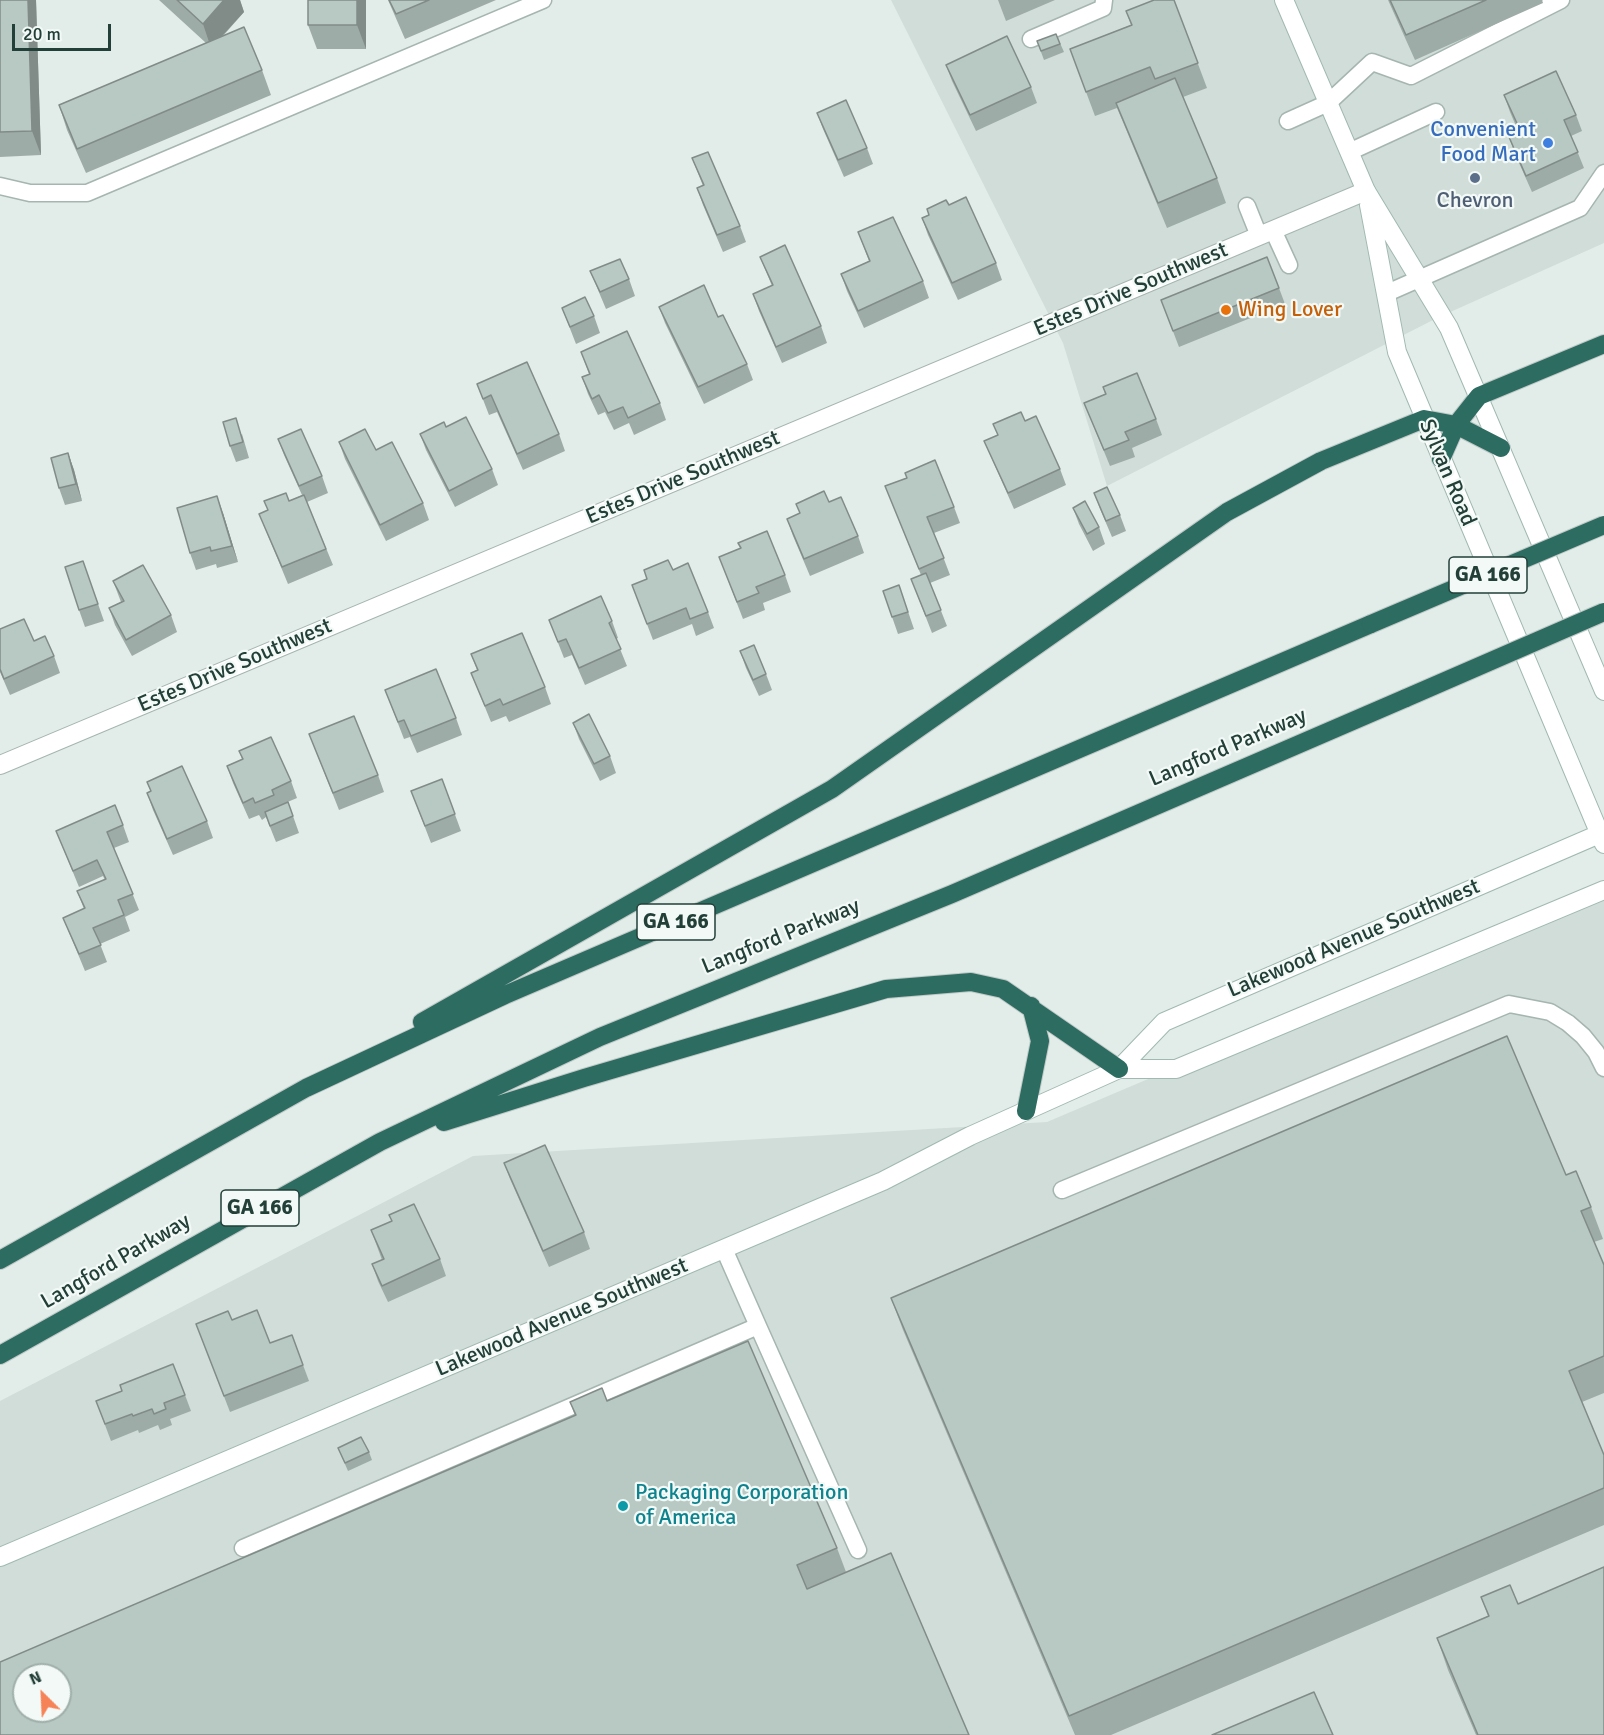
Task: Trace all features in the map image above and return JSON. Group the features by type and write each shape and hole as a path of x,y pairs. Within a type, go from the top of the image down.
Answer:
{"highway":[{"path":"1442,459 1456,424 1479,396 1604,344"},
{"path":"306,1088 832,789 1227,512 1321,461 1424,419 1456,424 1501,448"},
{"name":"GA 166","path":"0,1260 306,1088 505,995 1604,525"},
{"name":"Langford Parkway","path":"0,1355 380,1142 600,1036 952,894 1604,612"},
{"path":"380,1142 584,1078 886,990 971,982 1003,989 1031,1006 1119,1069"},
{"path":"1026,1111 1040,1041 1031,1006"}],"street":[{"name":"Sylvan Road","path":"1284,0 1366,191 1449,328 1604,691"},
{"name":"Sylvan Road","path":"1366,191 1397,352 1602,837"},
{"name":"Estes Drive Southwest","path":"0,765 1366,191"},
{"name":"Lakewood Avenue Southwest","path":"0,1557 883,1181 970,1136 1119,1069 1164,1022 1602,837"},
{"name":"Lakewood Avenue Southwest","path":"1119,1069 1176,1069 1604,890"}],"lane":[{"path":"0,186 30,193 87,194 543,0"},
{"path":"1031,39 1103,8 1104,0"},
{"path":"1288,121 1328,103 1372,62 1411,76 1561,0"},
{"path":"1349,152 1436,112"},
{"path":"1387,293 1580,207 1604,174"},
{"path":"1247,206 1289,265"},
{"path":"1062,1190 1509,1004 1550,1012 1600,1050 1604,1068"},
{"path":"724,1249 858,1550"},
{"path":"243,1548 758,1326"}],"shaded area":[{"path":"891,0 1604,0 1604,243 1437,318 1107,486 1063,343"},
{"path":"1604,885 1604,1735 0,1735 0,1401 473,1156 1047,1122"}],"building":[{"path":"0,0 28,0 32,131 0,132"},
{"path":"177,0 224,0 203,24"},
{"path":"308,0 357,0 357,25 308,25"},
{"path":"389,0 429,0 396,14"},
{"path":"1154,0 1174,0 1198,63 1155,79 1150,67 1086,92 1070,49 1132,25 1126,11"},
{"path":"1390,0 1486,0 1406,35"},
{"path":"244,27 262,70 77,149 59,105"},
{"path":"1056,34 1060,44 1041,51 1037,41"},
{"path":"1007,36 1031,87 970,115 946,65"},
{"name":"Convenient Food Mart","path":"1556,71 1576,115 1564,120 1578,152 1526,176 1509,137 1521,132 1504,95"},
{"path":"1175,78 1217,178 1158,203 1116,103"},
{"path":"846,100 867,148 838,160 817,113"},
{"path":"708,152 740,226 717,235 697,188 704,185 692,158"},
{"path":"966,197 996,263 952,283 922,218 929,215 927,209 946,200 949,205"},
{"path":"893,217 923,281 858,311 841,274 870,261 858,232"},
{"path":"785,245 821,326 776,347 753,294 773,285 760,257"},
{"path":"1267,257 1279,288 1173,331 1161,300"},
{"path":"620,259 629,279 600,292 590,271"},
{"path":"704,285 718,317 723,315 747,364 698,387 659,307"},
{"path":"585,297 594,316 570,327 562,308"},
{"path":"627,331 660,403 628,418 623,407 608,413 599,395 592,399 582,377 590,374 581,352"},
{"path":"527,362 559,434 517,454 491,395 483,399 477,384"},
{"path":"1137,373 1156,419 1125,432 1129,440 1104,450 1084,403 1106,394 1103,387"},
{"path":"1021,412 1025,421 1036,416 1060,469 1008,493 984,441 998,435 993,424"},
{"path":"466,417 492,469 449,491 420,434 444,422 446,427"},
{"path":"236,418 243,442 230,446 223,422"},
{"path":"301,429 322,476 299,486 278,439"},
{"path":"365,429 376,450 392,442 423,503 380,525 339,442"},
{"path":"68,453 76,484 59,488 51,458"},
{"path":"935,460 954,507 927,517 944,558 919,569 885,486 907,478 905,473"},
{"path":"1107,487 1120,515 1106,521 1094,493"},
{"path":"824,491 829,502 841,497 858,536 804,559 787,519 800,513 796,504"},
{"path":"286,493 289,501 304,495 326,549 282,567 259,514 268,510 264,501"},
{"path":"217,496 232,546 211,551 210,547 190,553 177,508"},
{"path":"1085,501 1099,527 1087,534 1073,508"},
{"path":"767,531 785,575 756,587 759,593 737,602 719,557 741,548 738,543"},
{"path":"668,560 673,570 688,563 708,612 690,619 686,608 647,624 632,585 647,579 644,570"},
{"path":"83,561 98,604 79,610 65,567"},
{"path":"143,565 171,615 126,640 109,608 124,601 113,581"},
{"path":"926,573 941,610 926,616 911,579"},
{"path":"899,585 908,612 892,617 883,591"},
{"path":"601,596 612,621 609,623 621,649 579,668 566,639 558,642 549,620"},
{"path":"24,619 34,641 45,636 54,656 4,679 0,669 0,629"},
{"path":"522,633 545,687 503,705 500,699 485,706 471,673 478,670 471,654"},
{"path":"754,645 766,674 753,680 740,651"},
{"path":"436,669 456,718 411,736 404,720 398,722 385,690"},
{"path":"589,714 610,756 594,764 573,723"},
{"path":"354,716 378,775 333,793 309,734"},
{"path":"271,737 291,781 272,790 274,795 255,803 253,798 243,803 227,766 243,759 239,751"},
{"path":"182,766 207,821 167,839 147,793 151,791 147,782"},
{"path":"442,779 455,814 425,826 411,791"},
{"path":"288,802 293,816 270,826 265,812"},
{"path":"115,805 123,825 107,832 133,894 118,900 124,915 93,928 101,945 79,954 63,918 85,908 77,891 106,879 97,860 73,871 56,831"},
{"path":"1507,1036 1566,1175 1576,1171 1591,1207 1581,1211 1604,1265 1604,1356 1569,1371 1604,1455 1604,1488 1069,1716 891,1298"},
{"path":"545,1145 584,1232 543,1251 504,1163"},
{"path":"414,1204 440,1259 382,1286 372,1264 384,1259 371,1230 392,1221 389,1215"},
{"path":"257,1310 270,1343 292,1335 303,1365 224,1396 196,1324 228,1311 232,1320"},
{"name":"Packaging Corporation of America","path":"748,1341 837,1548 797,1565 807,1589 891,1553 969,1735 0,1735 0,1662 576,1415 570,1402 602,1388 607,1401"},
{"path":"173,1364 185,1395 164,1403 166,1409 154,1414 152,1409 105,1424 96,1401 122,1391 120,1385"},
{"path":"361,1437 369,1452 345,1463 338,1448"},
{"path":"1604,1567 1604,1735 1478,1735 1437,1638 1489,1616 1481,1597 1510,1585 1518,1604"},
{"path":"1314,1692 1333,1735 1212,1735"}],"place":[{"name":"Convenient Food Mart","path":"1548,143"},
{"name":"Chevron","path":"1475,178"},
{"name":"Wing Lover","path":"1226,310"},
{"name":"Packaging Corporation of America","path":"623,1506"}]}
